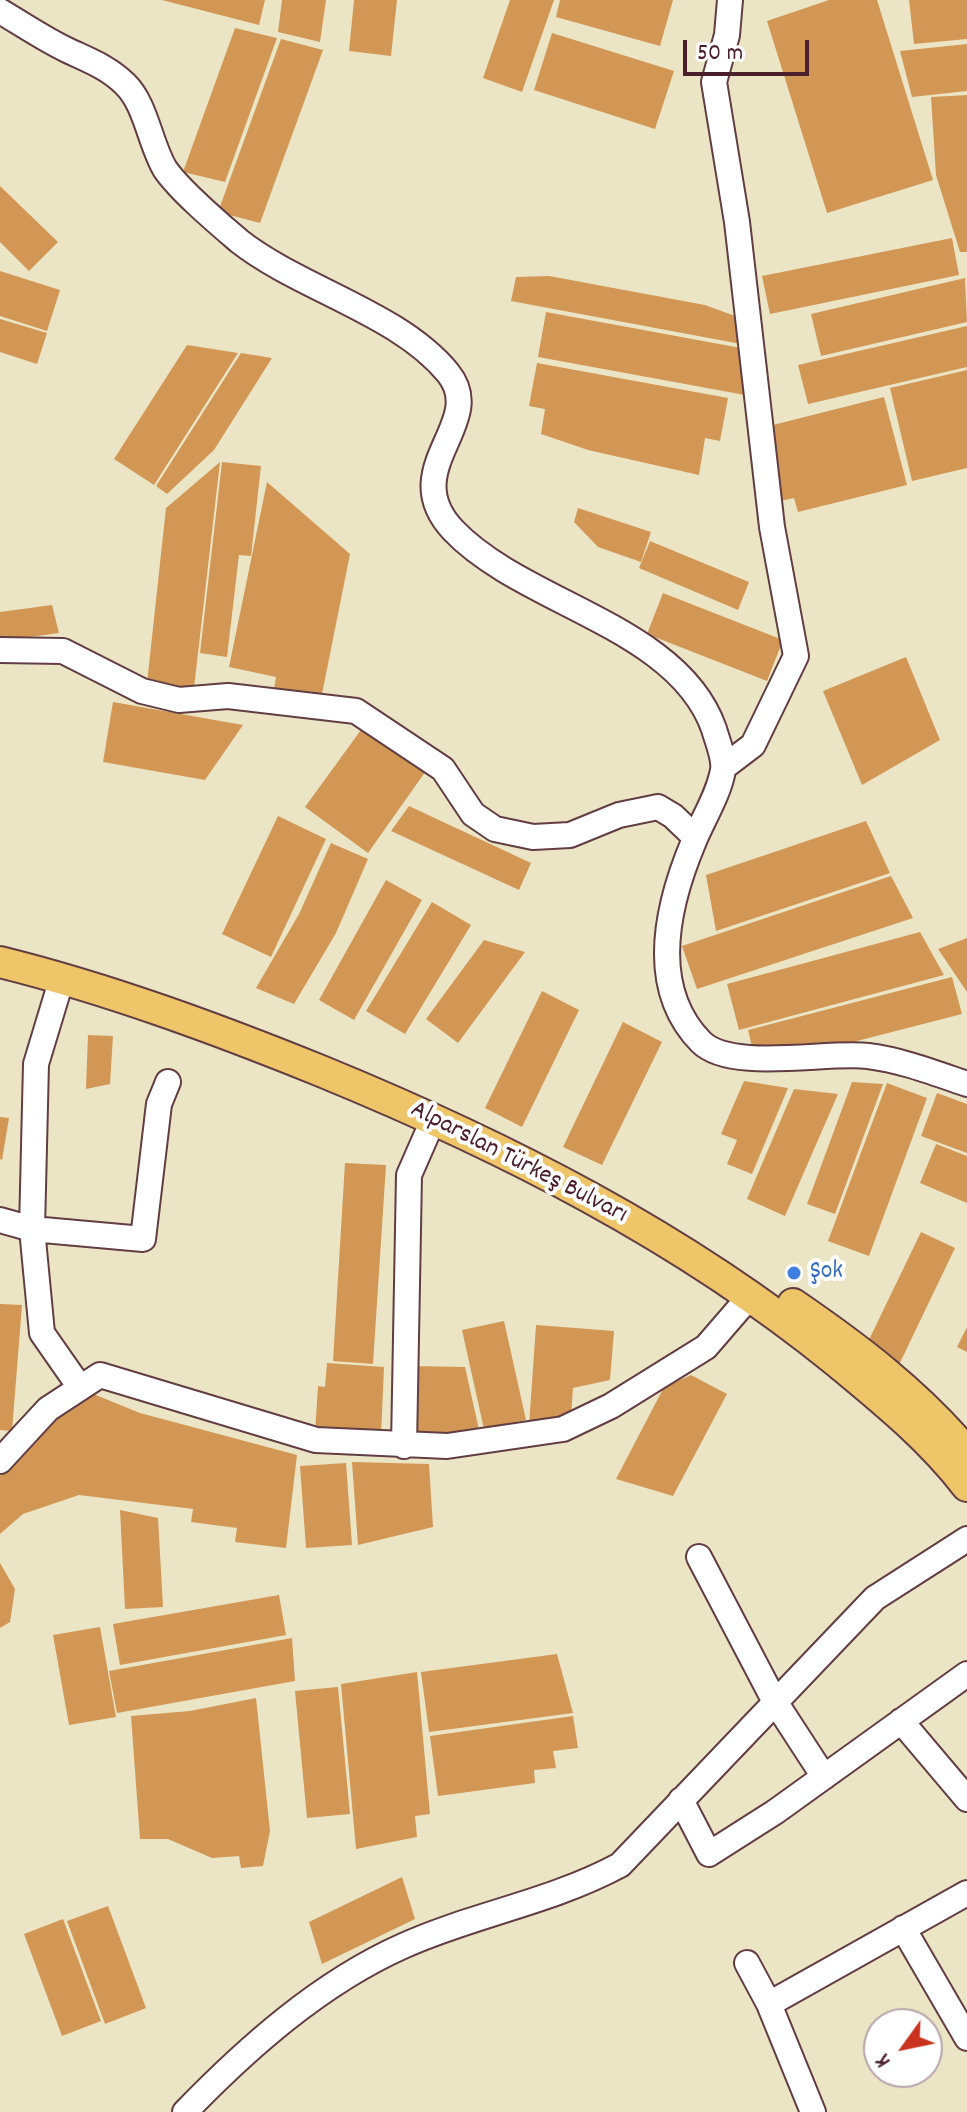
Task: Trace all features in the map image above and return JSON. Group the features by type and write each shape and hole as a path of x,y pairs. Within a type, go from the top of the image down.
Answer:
{"main road":[{"name":"Alparslan Türkeş Bulvarı","path":"0,943 70,961 262,1025 412,1086 528,1143 759,1280 841,1336 926,1407 965,1448"},
{"name":"Alparslan Türkeş Bulvarı","path":"0,962 62,978 249,1042 434,1118 521,1159 630,1220 780,1316 904,1417 967,1486"}],"street":[{"path":"730,0 727,35 714,82 737,222 772,527 782,596 796,656 753,745 724,767 695,837 671,913 664,961 674,1005 703,1045 747,1058 836,1054 873,1056 967,1084"},
{"path":"0,11 66,49 100,63 130,88 166,171 239,241 295,278 358,308 423,350 448,373 460,395 456,425 442,444 433,476 437,507 453,530 495,563 651,653 690,686 713,725 724,767"},
{"path":"0,650 63,651 142,691 179,700 228,696 356,711 407,742 443,769 473,814 495,829 533,837 570,835 619,815 658,807 673,816 695,837"},
{"path":"62,978 36,1064 32,1229 42,1333 79,1386"},
{"path":"0,1220 32,1229 143,1239 159,1104 168,1082"},
{"path":"404,1446 409,1175 434,1118"},
{"path":"0,1461 48,1409 100,1375 296,1431 316,1440 447,1446 563,1429 611,1406 706,1347 750,1296"},
{"path":"185,2112 301,2007 345,1977 404,1946 578,1887 620,1865 774,1700 875,1598 967,1539"},
{"path":"699,1557 774,1700 824,1777"},
{"path":"681,1800 709,1854 824,1777 967,1674"},
{"path":"901,1721 967,1799"},
{"path":"769,2004 967,1893"},
{"path":"903,1928 967,2038"},
{"path":"747,1963 769,2004 813,2112"}],"building":[{"path":"162,0 265,0 259,25"},
{"path":"282,0 326,0 320,42 278,32"},
{"path":"354,0 397,0 391,56 349,51"},
{"path":"510,0 554,0 522,92 483,78"},
{"path":"560,0 673,0 660,46 556,17"},
{"path":"829,0 877,0 933,180 827,213 767,21"},
{"path":"909,0 967,0 967,39 914,44"},
{"path":"235,28 277,38 225,182 183,172"},
{"path":"552,33 674,71 655,129 534,90"},
{"path":"281,39 323,50 260,223 218,212"},
{"path":"967,44 967,91 912,97 900,51"},
{"path":"967,95 967,252 960,252 936,175 931,97"},
{"path":"0,186 58,242 29,271 0,242"},
{"path":"952,238 959,275 770,314 762,276"},
{"path":"0,271 60,290 47,331 0,316"},
{"path":"549,276 705,305 746,320 741,344 511,301 516,277"},
{"path":"965,278 967,322 821,356 811,314"},
{"path":"546,312 741,348 745,395 538,357"},
{"path":"0,319 47,333 37,364 0,352"},
{"path":"967,326 967,367 808,404 798,365"},
{"path":"187,345 238,353 154,485 114,459"},
{"path":"241,353 272,358 214,450 167,494 156,486"},
{"path":"537,363 728,398 720,441 705,438 699,475 588,450 541,434 545,409 529,406"},
{"path":"967,370 967,468 912,481 890,388"},
{"path":"884,397 907,485 798,512 794,498 780,501 765,427"},
{"path":"220,462 194,688 147,683 166,508"},
{"path":"222,462 261,466 251,556 239,555 227,657 200,653"},
{"path":"267,482 350,554 321,699 274,689 276,677 229,667"},
{"path":"578,508 651,532 641,562 598,547 574,522"},
{"path":"650,541 749,582 738,610 639,568"},
{"path":"663,593 783,640 767,681 647,634"},
{"path":"52,605 59,633 0,641 0,612"},
{"path":"906,657 940,740 862,785 823,691"},
{"path":"113,702 243,725 205,780 103,762"},
{"path":"366,723 428,768 368,853 305,807"},
{"path":"409,806 531,863 519,890 391,831"},
{"path":"278,816 326,839 271,957 222,934"},
{"path":"866,821 890,873 716,931 706,875"},
{"path":"331,843 368,859 336,933 294,1004 256,988 299,914"},
{"path":"891,876 913,918 697,989 682,946"},
{"path":"386,880 422,900 354,1020 319,1000"},
{"path":"432,902 471,925 405,1034 366,1011"},
{"path":"920,932 944,975 739,1030 727,984"},
{"path":"967,938 967,992 938,949"},
{"path":"484,940 525,952 458,1043 426,1019"},
{"path":"952,977 962,1014 818,1051 754,1055 748,1030"},
{"path":"542,991 579,1010 522,1127 485,1108"},
{"path":"623,1022 662,1042 602,1165 563,1147"},
{"path":"88,1035 113,1036 110,1084 86,1089"},
{"path":"744,1081 788,1088 752,1174 727,1164 737,1140 721,1134"},
{"path":"852,1082 883,1084 835,1214 807,1204"},
{"path":"887,1083 927,1098 869,1256 828,1241"},
{"path":"794,1089 838,1094 785,1216 747,1199"},
{"path":"937,1093 967,1104 967,1153 921,1136"},
{"path":"0,1117 9,1118 2,1160 0,1159"},
{"path":"936,1144 967,1156 967,1203 920,1183"},
{"path":"345,1163 386,1165 373,1364 333,1361"},
{"path":"921,1232 955,1248 896,1371 865,1348"},
{"path":"0,1304 22,1305 12,1431 0,1430"},
{"path":"504,1321 526,1420 484,1429 462,1330"},
{"path":"536,1325 614,1331 610,1380 573,1388 571,1416 529,1426"},
{"path":"967,1327 967,1352 957,1347"},
{"path":"327,1363 384,1367 381,1437 315,1433 318,1386 325,1387"},
{"path":"411,1366 465,1367 480,1434 411,1442"},
{"path":"691,1375 727,1394 673,1496 616,1479 664,1387"},
{"path":"91,1393 140,1413 297,1455 286,1548 235,1542 237,1528 191,1522 193,1509 79,1495 23,1514 0,1534 0,1476 52,1414"},
{"path":"352,1462 429,1464 433,1527 358,1545"},
{"path":"346,1463 352,1545 306,1548 300,1466"},
{"path":"120,1510 158,1518 163,1607 125,1609"},
{"path":"0,1563 15,1589 10,1622 0,1628"},
{"path":"279,1595 286,1635 120,1665 113,1624"},
{"path":"100,1627 116,1717 69,1725 53,1635"},
{"path":"292,1638 295,1681 117,1713 109,1671"},
{"path":"557,1654 573,1713 429,1732 421,1672"},
{"path":"417,1672 430,1814 415,1816 417,1837 356,1849 341,1684"},
{"path":"338,1687 350,1814 307,1818 295,1691"},
{"path":"256,1698 270,1831 263,1866 241,1868 239,1856 212,1858 168,1839 140,1839 131,1716 190,1711"},
{"path":"573,1716 578,1748 553,1751 556,1768 534,1770 535,1783 438,1796 430,1736"},
{"path":"402,1877 415,1919 322,1964 309,1922"},
{"path":"108,1906 146,2008 105,2024 67,1921"},
{"path":"63,1919 101,2021 62,2036 24,1934"}],"place":[{"name":"Şok","path":"794,1273"}]}
